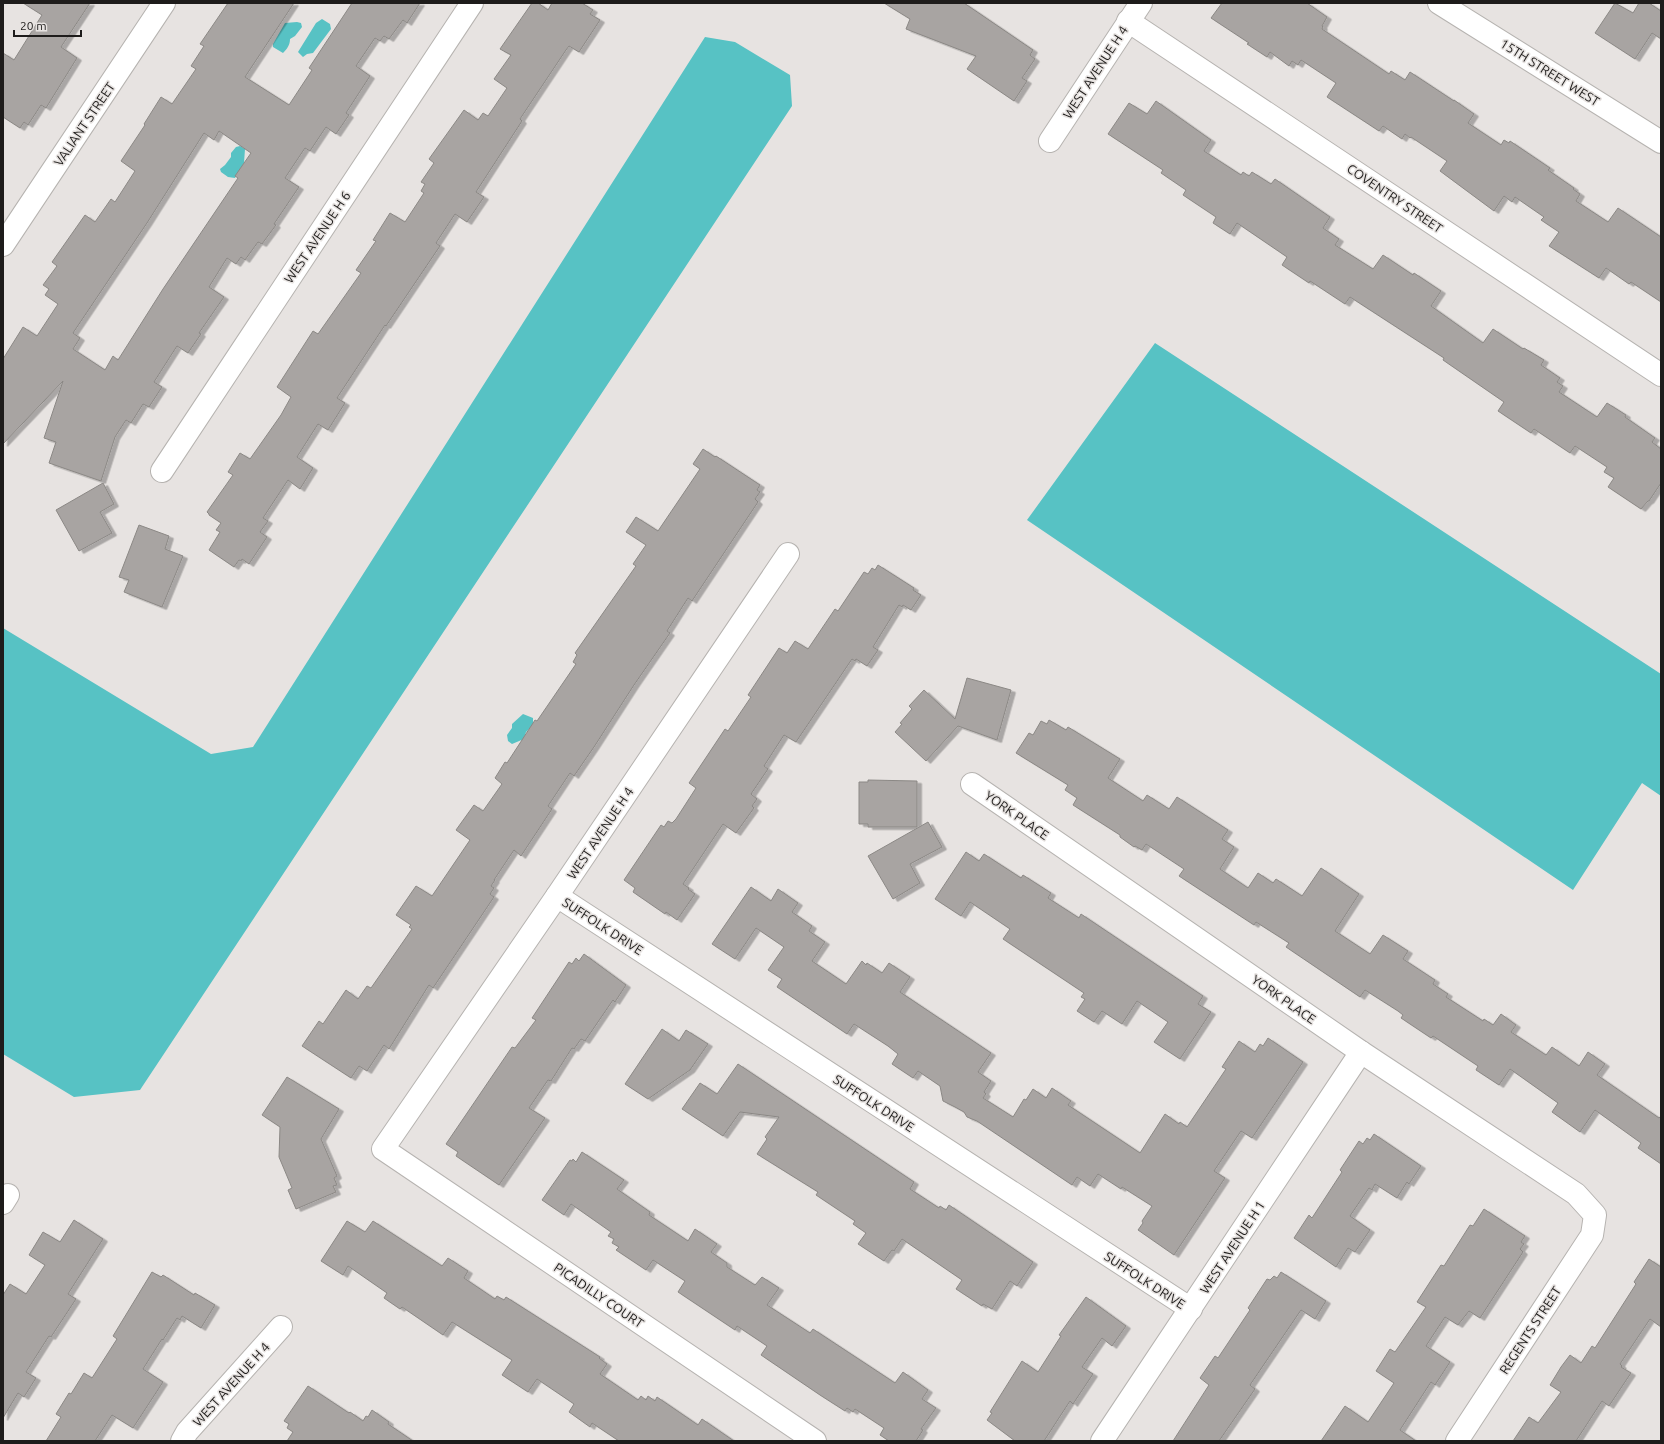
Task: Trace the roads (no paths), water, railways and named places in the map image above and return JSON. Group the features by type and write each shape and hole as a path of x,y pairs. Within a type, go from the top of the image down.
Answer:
{"street":[{"name":"VALIANT STREET","path":"3,245 164,3"},
{"name":"WEST AVENUE H 6","path":"162,471 472,3"},
{"name":"WEST AVENUE H 4","path":"1050,141 1141,3"},
{"name":"15TH STREET WEST","path":"1439,3 1661,142"},
{"name":"COVENTRY STREET","path":"1128,21 1661,375"},
{"name":"WEST AVENUE H 4","path":"383,1149 557,896 788,554"},
{"name":"YORK PLACE","path":"972,784 1361,1052 1576,1194 1595,1215"},
{"name":"SUFFOLK DRIVE","path":"557,896 1191,1309"},
{"name":"WEST AVENUE H 1","path":"1102,1441 1361,1052"},
{"name":"PICADILLY COURT","path":"383,1149 814,1441"},
{"name":"REGENTS STREET","path":"1457,1441 1592,1235 1595,1215"},
{"name":"WEST AVENUE H 4","path":"190,1438 281,1327"}],"water":[{"path":"322,19 330,24 331,29 313,53 307,54 303,57 298,52 316,23"},
{"path":"285,23 301,23 302,27 295,36 290,39 289,45 283,53 273,47 273,44"},
{"path":"705,37 735,42 790,75 792,106 140,1090 74,1097 3,1054 3,628 211,754 253,747"},
{"path":"240,146 245,149 244,163 235,178 228,177 221,172 220,169 231,157 231,153 236,147"},
{"path":"1155,343 1661,674 1661,796 1642,783 1573,890 1027,520"},
{"path":"523,714 533,718 533,725 526,732 524,739 512,744 508,741 507,735 512,728 512,724"}]}
